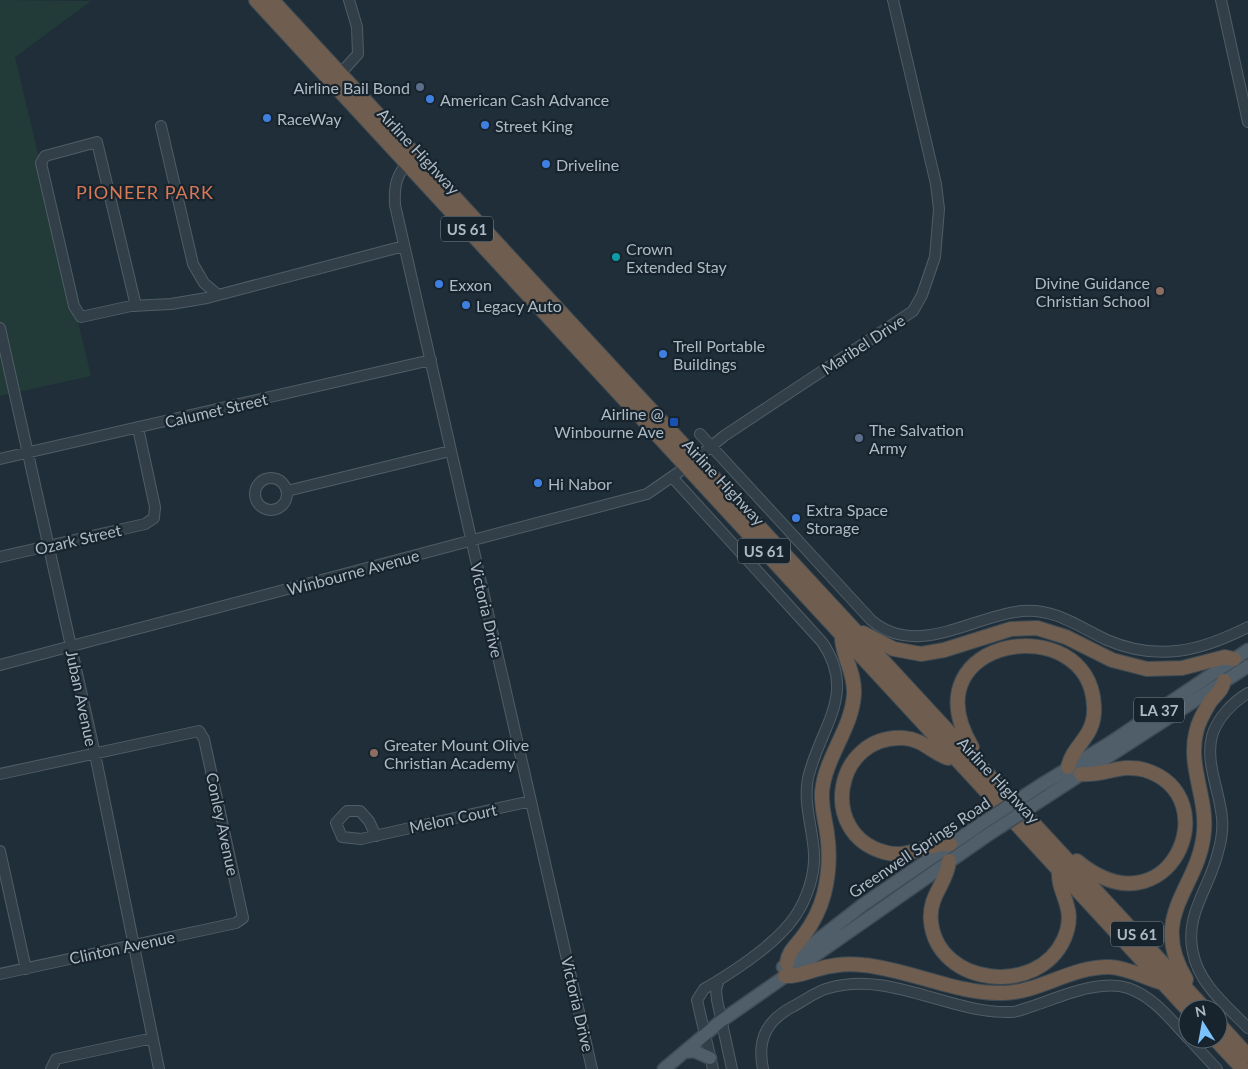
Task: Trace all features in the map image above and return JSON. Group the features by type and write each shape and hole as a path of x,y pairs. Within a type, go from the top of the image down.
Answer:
{"highway":[{"name":"Airline Highway","path":"256,0 335,77"},
{"name":"Airline Highway","path":"272,0 335,77 411,160 692,463 858,633 970,754 1178,999"},
{"name":"Airline Highway","path":"692,463 842,635 955,758 1196,999"},
{"path":"858,633 867,634 894,649 920,654 944,650 1011,629 1037,628 1066,637 1112,660 1147,669 1182,668 1225,656 1234,659"},
{"path":"842,635 842,646 853,675 854,694 850,716 827,770 823,787 822,803 829,850 827,878 816,916 805,934 788,954 786,970 796,977 835,966 864,965 976,990 1003,994 1026,989 1087,970 1111,967 1128,970 1163,983"},
{"path":"970,754 972,747 962,729 958,713 958,697 965,676 974,664 992,652 1012,646 1034,646 1050,649 1072,662 1086,678 1092,691 1094,712 1091,728 1082,745 1070,757 1068,767"},
{"path":"1184,986 1186,979 1175,953 1172,924 1178,900 1204,836 1204,816 1194,760 1195,739 1201,718 1210,702 1223,689 1224,681"},
{"path":"950,844 940,843 916,852 902,854 887,853 872,848 859,838 848,822 843,810 842,788 847,771 858,756 871,746 887,739 902,738 916,740 931,747 946,758 955,758"},
{"path":"949,861 948,873 937,889 932,906 931,924 936,940 943,952 962,968 994,977 1027,972 1043,964 1061,944 1067,929 1069,912 1066,898 1058,881 1063,865 1076,860 1098,876 1114,882 1140,883 1154,878 1167,868 1179,853 1185,837 1186,821 1182,805 1171,786 1158,775 1129,767 1116,768 1093,775 1081,774"},
{"path":"1228,1034 1248,1056"},
{"path":"1224,1049 1243,1069"}],"main road":[{"name":"Greenwell Springs Road","path":"786,970 949,861 984,830 1041,785 1110,743 1248,650"},
{"name":"Greenwell Springs Road","path":"664,1069 864,904 950,844 984,830 1046,797 1248,666"},
{"path":"684,1052 694,1051 712,1064"}],"street":[{"path":"335,77 358,54 357,26 349,0"},
{"name":"Maribel Drive","path":"692,463 724,436 913,311 922,295 935,257 939,210 936,184 892,0"},
{"path":"1221,0 1248,122"},
{"path":"160,126 192,264 204,283 218,295"},
{"path":"136,306 104,164 97,142 45,156 41,162 74,306 81,317 136,306 172,304 218,295 404,246"},
{"name":"Victoria Drive","path":"411,160 398,176 394,189 395,205 592,1069"},
{"name":"Juban Avenue","path":"0,328 95,754 132,944 159,1069"},
{"name":"Calumet Street","path":"0,460 431,360"},
{"name":"Ozark Street","path":"0,557 145,524 154,518 155,507 138,428"},
{"name":"Airline Highway","path":"700,434 871,620 879,627 898,635 935,636 1000,615 1024,611 1058,615 1107,640 1141,650 1171,653 1193,650 1218,642 1248,627"},
{"path":"287,491 450,450"},
{"name":"Winbourne Avenue","path":"0,665 624,502 647,494 692,463"},
{"path":"672,477 822,642 832,656 837,673 838,691 834,711 808,778 806,803 814,855 812,878 806,896 795,917 774,940 704,989 697,1000 712,1064"},
{"path":"1248,693 1239,698 1222,717 1212,736 1211,757 1222,820 1218,853 1196,906 1190,929 1192,954 1200,975 1248,1028"},
{"name":"Conley Avenue","path":"95,754 199,731 204,739 244,918"},
{"path":"0,774 95,754"},
{"name":"Melon Court","path":"376,836 531,801"},
{"path":"0,851 26,968"},
{"name":"Clinton Avenue","path":"0,974 236,923 244,918"},
{"path":"719,980 716,989 732,1069"},
{"path":"763,1069 760,1058 763,1039 771,1021 783,1012 828,988 854,983 882,986 976,1009 1012,1012 1092,987 1126,988 1152,1000 1178,1028"},
{"path":"51,1069 56,1059 153,1038"},
{"path":"1198,1049 1217,1069"}],"green space":[{"path":"0,0 91,1 15,57 91,376 0,396"}],"place":[{"name":"Airline Bail Bond","path":"420,87"},
{"name":"American Cash Advance","path":"430,99"},
{"name":"RaceWay","path":"267,118"},
{"name":"Street King","path":"485,125"},
{"name":"Driveline","path":"546,164"},
{"name":"Crown Extended Stay","path":"616,257"},
{"name":"Exxon","path":"439,284"},
{"name":"Divine Guidance Christian School","path":"1160,291"},
{"name":"Legacy Auto","path":"466,305"},
{"name":"Trell Portable Buildings","path":"663,354"},
{"name":"Airline @ Winbourne Ave","path":"674,422"},
{"name":"The Salvation Army","path":"859,438"},
{"name":"Hi Nabor","path":"538,483"},
{"name":"Extra Space Storage","path":"796,518"},
{"name":"Greater Mount Olive Christian Academy","path":"374,753"}],"district":[{"name":"PIONEER PARK","path":"145,192"}]}
